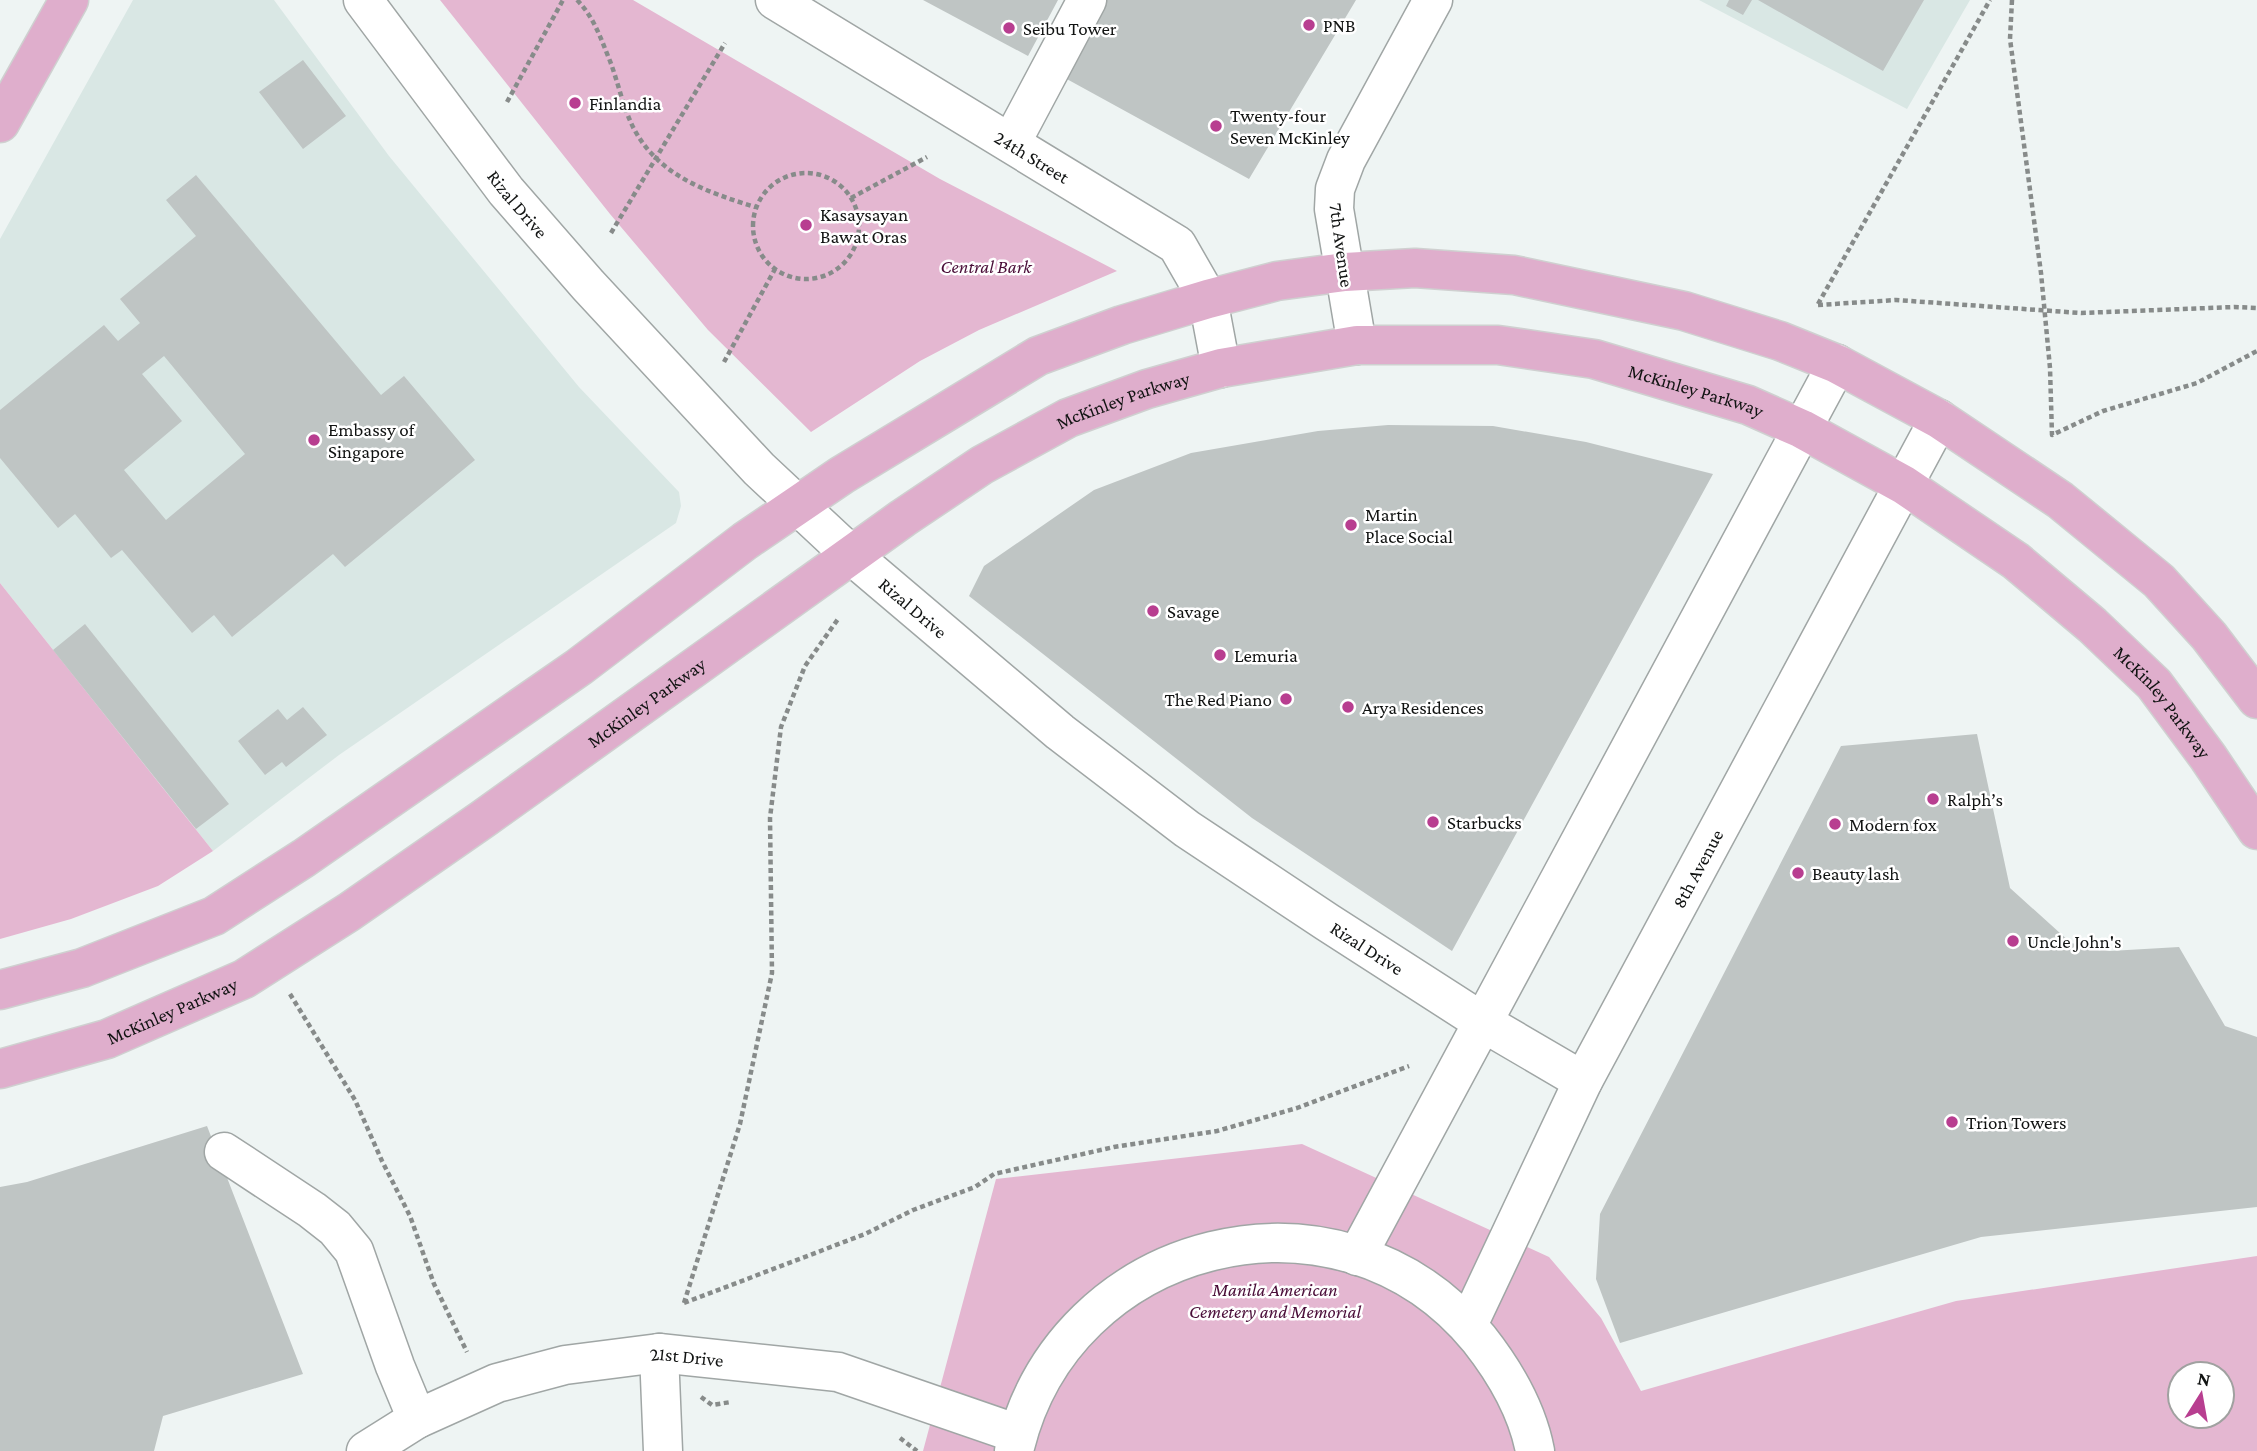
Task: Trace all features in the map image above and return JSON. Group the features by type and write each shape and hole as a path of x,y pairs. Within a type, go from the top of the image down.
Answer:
{"main road":[{"path":"0,123 69,0"},
{"path":"0,990 82,968 214,916 304,858 579,667 746,541 842,475 1038,356 1122,325 1208,299 1277,281 1345,272 1415,268 1514,275 1684,311 1780,341 1837,364 1939,419 2060,500 2159,581 2209,636 2257,699"},
{"name":"McKinley Parkway","path":"0,1069 107,1039 244,979 349,912 483,819 804,591 850,554 982,465 1068,418 1147,389 1221,368 1357,345 1498,345 1594,359 1748,405 1802,429 1904,485 2016,561 2092,625 2154,684 2257,830"}],"street":[{"name":"Rizal Drive","path":"363,0 506,191 687,394 797,506 850,554 1116,777 1186,829 1485,1023 1583,1081"},
{"name":"24th Street","path":"775,0 1177,245 1208,299 1221,368"},
{"path":"1011,143 1087,0"},
{"name":"7th Avenue","path":"1357,345 1334,209 1335,189 1346,160 1433,0"},
{"path":"1357,1256 1485,1023 1837,364"},
{"name":"8th Avenue","path":"1468,1325 1583,1081 1939,419"},
{"path":"224,1152 312,1210 335,1228 354,1251 417,1419"},
{"path":"1016,1442 1033,1394 1054,1357 1081,1324 1113,1296 1149,1274 1189,1256 1231,1246 1273,1243 1316,1246 1357,1256 1388,1268 1443,1303 1468,1325 1495,1359 1517,1397 1535,1451"},
{"path":"659,1353 663,1451"},
{"name":"21st Drive","path":"366,1451 417,1419 497,1383 565,1365 659,1353 838,1372 1016,1442"}],"path":[{"path":"508,102 563,0"},
{"path":"577,0 587,11 601,39 633,127 656,159 683,180 709,192 755,207"},
{"path":"1990,0 1818,305 1896,300 2081,313 2234,307 2257,309"},
{"path":"2012,0 2010,39 2016,94 2027,154 2045,310 2052,435 2103,411 2197,383 2257,351"},
{"path":"611,233 725,43"},
{"path":"851,198 927,157"},
{"path":"795,173 818,173 835,180 848,191 857,206 860,223 857,243 847,261 836,271 820,277 798,278 780,273 765,260 755,243 752,223 755,207 762,195 779,179 795,173"},
{"path":"724,362 775,268"},
{"path":"838,619 805,666 781,727 770,818 772,973 740,1124 684,1303 865,1234 913,1210 975,1186 994,1174 1114,1147 1217,1131 1297,1108 1409,1066"},
{"path":"290,994 355,1100 410,1216 434,1284 468,1353"}],"shaded area":[{"name":"Embassy of Singapore","path":"133,0 274,0 389,156 579,387 679,492 681,506 676,523 339,755 213,851 0,583 0,239"},
{"path":"1699,0 1970,0 1907,109"}],"green space":[{"name":"Central Bark","path":"440,0 633,0 940,179 1117,271 979,330 920,361 811,432 708,330 610,214"},
{"path":"0,583 213,851 158,886 71,919 0,939"},
{"name":"Manila American Cemetery and Memorial","path":"1302,1144 1549,1257 1601,1318 1641,1391 1956,1301 2257,1256 2257,1451 923,1451 996,1179"}],"building":[{"name":"Seibu Tower","path":"923,0 1058,0 1028,56"},
{"name":"Twenty-four Seven McKinley","path":"1094,0 1356,0 1249,179 1054,72"},
{"path":"1729,0 1752,0 1743,15 1726,6"},
{"path":"1758,0 1924,0 1883,71"},
{"path":"303,60 346,116 303,149 259,92"},
{"path":"196,175 381,395 404,376 475,460 345,567 333,554 232,637 214,615 192,633 122,550 111,558 75,514 58,528 0,458 0,410 104,325 118,341 140,323 120,299 196,236 166,200","holes":["164,356 245,454 166,520 124,470 182,421 142,374"]},
{"name":"Arya Residences","path":"1388,425 1493,426 1586,442 1713,474 1452,951 1252,818 969,596 984,566 1094,490 1191,453 1318,431"},
{"path":"85,624 229,804 196,829 53,650"},
{"path":"303,707 327,735 286,767 282,762 265,775 238,741 278,709 287,720"},
{"name":"Trion Towers","path":"1977,734 2010,888 2071,943 2110,951 2179,947 2225,1026 2257,1037 2257,1207 1981,1237 1620,1343 1596,1279 1600,1214 1841,746"},
{"path":"207,1126 303,1374 163,1416 154,1451 0,1451 0,1187 27,1182"}],"place":[{"name":"PNB","path":"1309,25"},
{"name":"Seibu Tower","path":"1009,28"},
{"name":"Finlandia","path":"575,103"},
{"name":"Twenty-four Seven McKinley","path":"1216,126"},
{"name":"Kasaysayan Bawat Oras","path":"806,225"},
{"name":"Embassy of Singapore","path":"314,440"},
{"name":"Martin Place Social","path":"1351,525"},
{"name":"Savage","path":"1153,611"},
{"name":"Lemuria","path":"1220,655"},
{"name":"The Red Piano","path":"1286,699"},
{"name":"Arya Residences","path":"1348,707"},
{"name":"Ralph’s","path":"1933,799"},
{"name":"Starbucks","path":"1433,822"},
{"name":"Modern fox","path":"1835,824"},
{"name":"Beauty lash","path":"1798,873"},
{"name":"Uncle John's","path":"2013,941"},
{"name":"Trion Towers","path":"1952,1122"}]}
